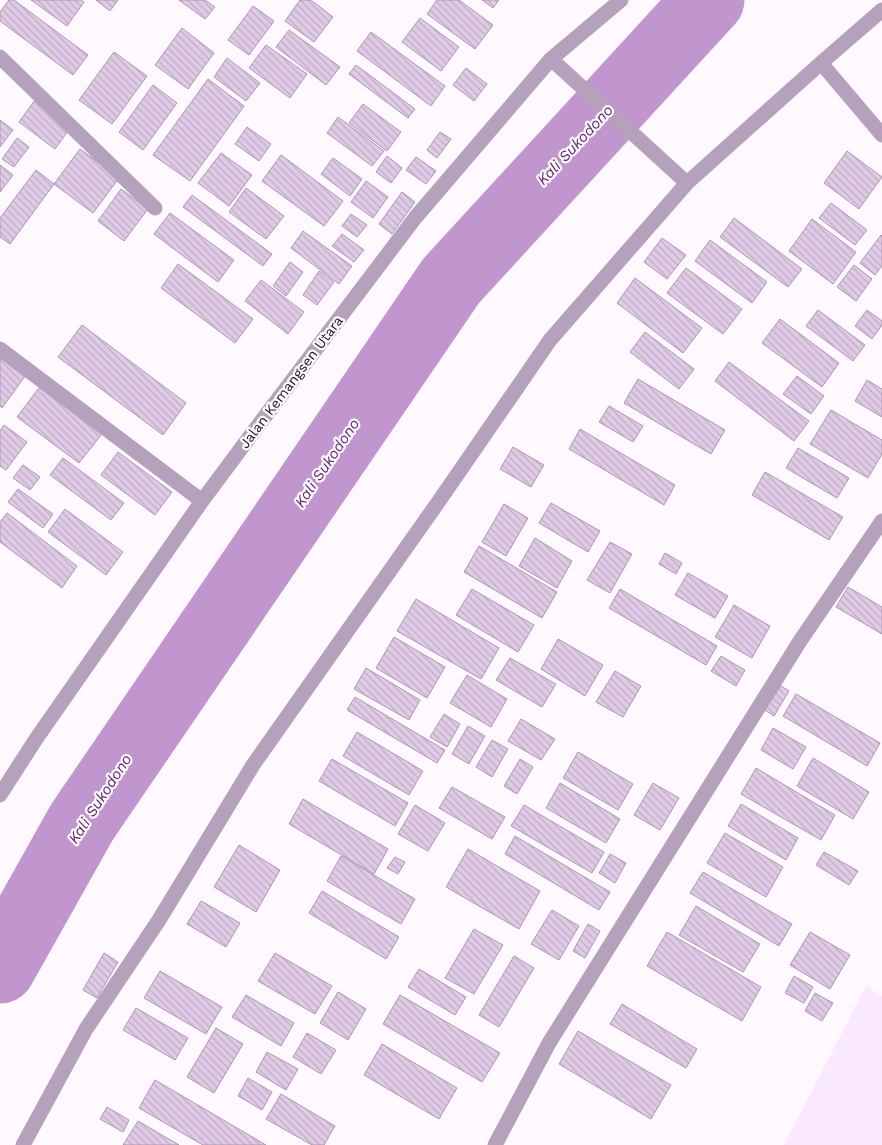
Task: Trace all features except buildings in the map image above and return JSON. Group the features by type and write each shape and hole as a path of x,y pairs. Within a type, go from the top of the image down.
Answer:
{"street":[{"name":"Jalan Kemangsen Utara","path":"0,795 36,738 202,501 415,218 550,58 615,2"},
{"path":"23,1145 86,1029 159,920 253,765 550,340 687,183 882,10"},
{"path":"0,57 155,208"},
{"path":"550,58 687,183"},
{"path":"821,63 882,135"},
{"path":"0,349 202,501"},
{"path":"496,1145 549,1043 800,641 882,521"}],"shaded area":[{"path":"866,986 882,996 882,1145 784,1145"}],"waterway":[{"name":"Kali Sukodono","path":"0,968 82,822 451,281 709,0"}]}
